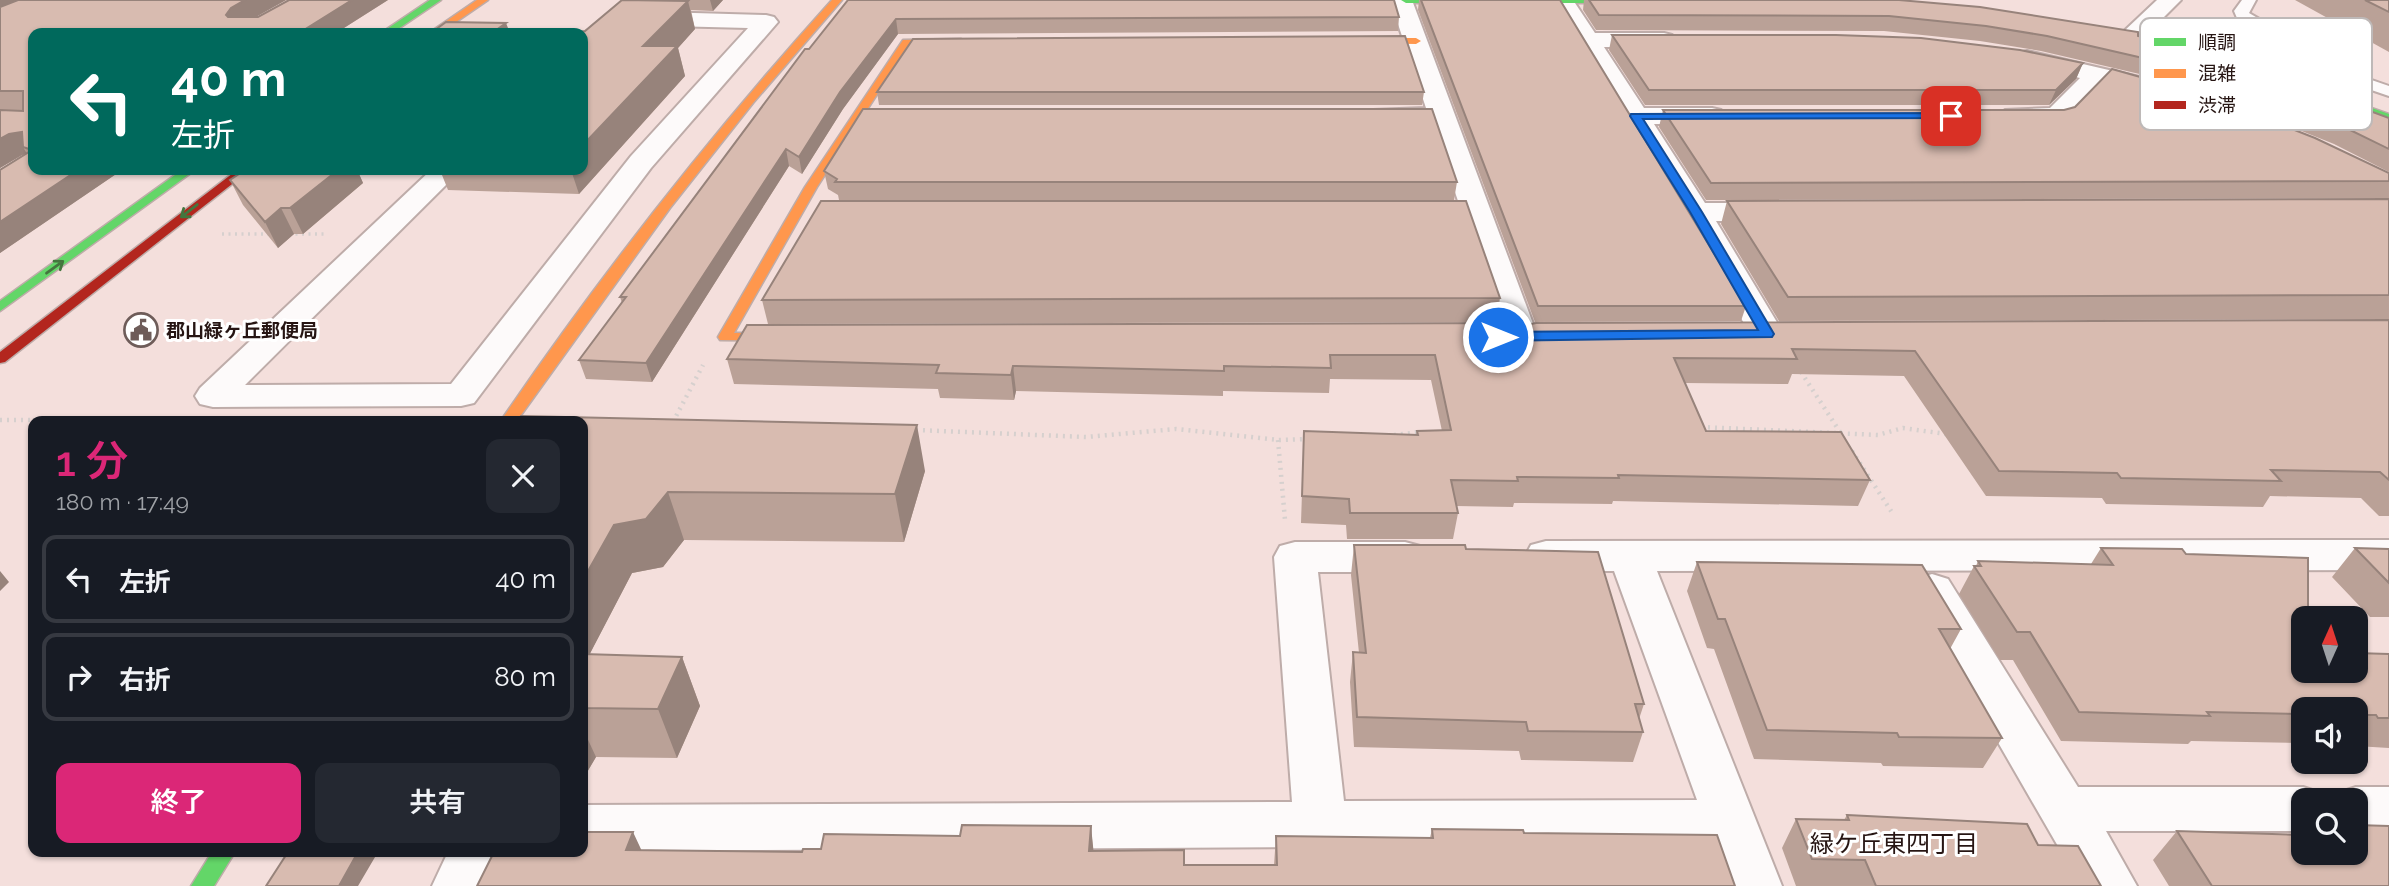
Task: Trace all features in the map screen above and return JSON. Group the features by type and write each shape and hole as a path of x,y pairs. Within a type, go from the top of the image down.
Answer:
{"street":[{"path":"394,28 436,0"},
{"path":"441,28 483,0"},
{"path":"513,416 641,233 736,112 837,0"},
{"path":"1521,337 1463,212 1443,117 1404,0 1639,0"},
{"path":"2151,18 2170,0"},
{"path":"1563,1 1772,334"},
{"path":"442,175 213,396 461,395 641,162 766,22 624,19 588,48"},
{"path":"2130,38 2140,28"},
{"path":"1589,40 1683,40"},
{"path":"1333,41 1416,41"},
{"path":"807,337 725,337 794,212 854,116 906,42 975,42"},
{"path":"2003,54 2140,84"},
{"path":"1989,116 2057,116 2099,73"},
{"path":"688,110 736,112"},
{"path":"2372,112 2389,118"},
{"path":"854,116 881,116"},
{"path":"1361,116 1443,117"},
{"path":"1635,116 1730,116"},
{"path":"0,307 182,175"},
{"path":"0,359 238,175"},
{"path":"794,212 835,212"},
{"path":"1696,212 1807,212"},
{"path":"587,231 641,233"},
{"path":"1504,556 2389,555"},
{"path":"1630,556 1755,886"},
{"path":"1916,556 2110,886"},
{"path":"1320,824 1295,557 1449,557"},
{"path":"2064,809 2291,809"},
{"path":"2368,809 2389,809"},
{"path":"588,828 1731,822"},
{"path":"202,886 221,857"},
{"path":"459,886 474,857"}],"lane":[{"path":"2247,18 2241,11 2249,0"},
{"path":"2372,85 2389,91"}],"path":[{"path":"211,234 378,234"},
{"path":"1772,334 1840,431 1916,556"},
{"path":"672,423 713,346 725,337"},
{"path":"663,424 683,424"},
{"path":"1694,427 1840,431 1878,435 1903,428 1954,435"},
{"path":"914,430 1086,437 1176,429 1278,440 1317,439"},
{"path":"1392,435 1430,432"},
{"path":"1278,440 1287,539 1295,557"}],"building":[{"path":"18,0 245,0 231,8 226,15 258,17 289,0 352,0 307,28 28,28 28,149 23,147 22,132 0,139 0,110 23,111 23,91 0,91 0,7"},
{"path":"622,0 688,1 643,46 677,46 588,140 588,28"},
{"path":"848,0 1394,0 1399,17 896,19 840,92 799,157 786,149 646,363 579,360 626,297 620,297 805,49 809,49"},
{"path":"1421,0 1560,0 1746,306 1538,306"},
{"path":"1589,0 1899,0 1980,7 2138,32 2140,57 2047,36 1986,26 1889,16 1599,15"},
{"path":"2365,0 2389,0 2389,12"},
{"path":"446,22 506,23 499,28 438,28"},
{"path":"1612,35 1836,35 1921,38 2020,50 2083,63 2056,90 1649,90"},
{"path":"1405,36 1424,92 877,92 913,39"},
{"path":"2112,69 2140,77 2140,130 2295,130 2389,173 2389,181 1711,183 1663,110 2064,110 2075,107"},
{"path":"863,109 1432,109 1457,182 835,182 837,179 824,171"},
{"path":"2372,112 2389,118 2389,149 2350,130 2372,130"},
{"path":"28,152 28,175 70,175 0,222 0,170"},
{"path":"238,175 332,175 290,208 281,208 265,222 230,180"},
{"path":"2389,199 2389,295 1788,297 1727,201"},
{"path":"821,201 1466,201 1500,298 762,300"},
{"path":"2389,320 2389,480 2380,472 2271,470 2281,481 2121,478 2117,473 1999,471 1915,351 1792,349 1797,359 1674,358 1706,431 1841,432 1870,480 1618,475 1619,478 1517,477 1518,481 1451,480 1458,513 1350,513 1349,499 1302,496 1304,431 1418,435 1417,431 1451,430 1435,355 1330,355 1331,368 1224,366 1224,371 1013,366 1011,375 936,373 939,365 727,359 747,325 1526,325"},
{"path":"588,418 917,425 895,494 668,492 646,519 614,525 588,571"},
{"path":"1354,545 1465,545 1466,549 1598,552 1644,704 1635,704 1643,732 1528,731 1526,722 1357,717 1353,652 1366,653"},
{"path":"2101,548 2182,549 2186,554 2308,558 2308,606 2291,606 2291,683 2368,683 2368,653 2389,654 2389,718 2368,715 2368,697 2291,697 2291,714 2207,712 2210,716 2079,712 2030,632 2017,632 1974,566 1981,566 1978,561 2113,565"},
{"path":"2355,548 2389,549 2389,583"},
{"path":"1697,562 1922,565 1961,629 1939,629 2002,738 1899,737 1897,733 1767,730 1725,619 1718,619"},
{"path":"588,654 682,657 658,709 588,708"},
{"path":"1847,815 2027,824 2038,845 2078,846 2101,886 1876,886 1865,860 1812,859 1796,819 1849,820"},
{"path":"962,825 1091,826 1089,851 1184,850 1184,865 1277,865 1276,836 1433,838 1432,829 1717,835 1735,886 477,886 492,857 588,857 588,832 633,832 626,850 802,852 803,849 821,849 824,834 960,836"},
{"path":"2368,825 2389,826 2389,886 2212,886 2177,831 2291,835 2291,865 2368,865"},
{"path":"285,857 355,857 339,886 266,886"}],"traffic: fast":[{"path":"394,28 436,0"},
{"path":"1406,0 1639,0"},
{"path":"2372,112 2389,118"},
{"path":"0,307 182,175"},
{"path":"202,886 221,857"}],"traffic: slow":[{"path":"441,28 483,0"},
{"path":"512,416 666,205 749,101 837,0"},
{"path":"1354,41 1416,41"},
{"path":"791,337 725,337 811,187 906,42 961,42"}],"traffic: jam":[{"path":"0,359 238,175"}],"place":[{"name":"郡山緑ヶ丘郵便局","path":"141,330"}],"district":[{"name":"緑ケ丘東四丁目","path":"1894,844"}],"route":[{"path":"1498,337 1767,334 1696,212 1635,116 1951,116"}]}
